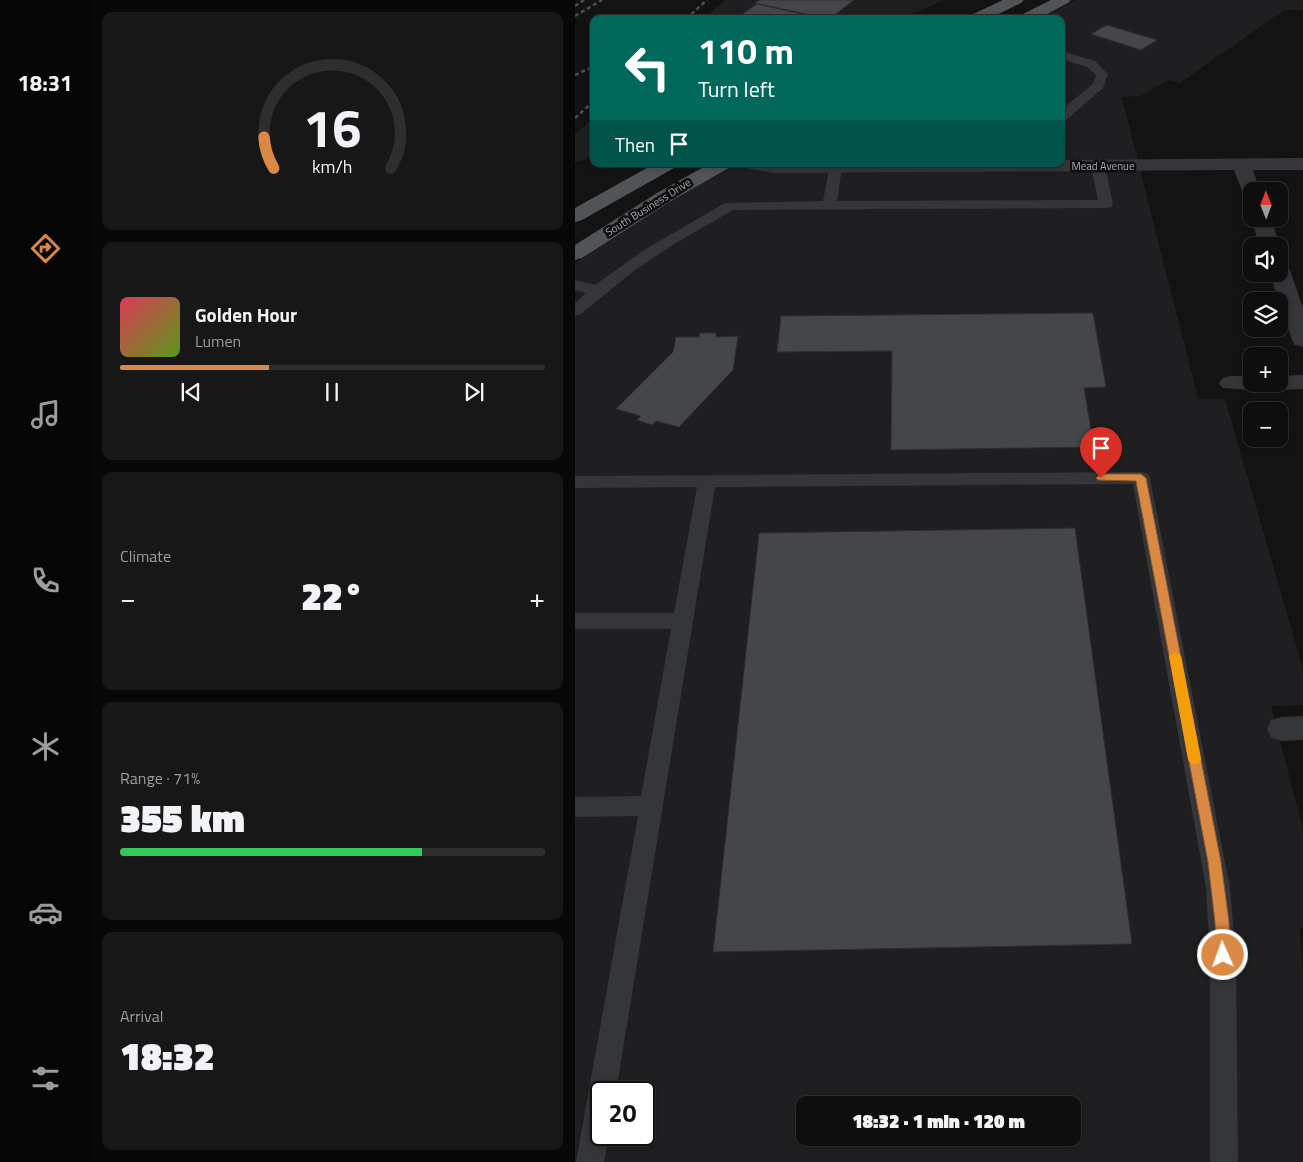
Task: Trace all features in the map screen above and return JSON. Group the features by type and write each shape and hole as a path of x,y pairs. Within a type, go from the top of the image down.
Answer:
{"main road":[{"path":"984,15 1016,0"},
{"path":"1033,15 1063,0"},
{"name":"South Business Drive","path":"575,216 662,167"},
{"name":"South Business Drive","path":"575,254 664,197 717,167"}],"street":[{"name":"Mead Avenue","path":"1065,165 1303,164"},
{"path":"1242,165 1248,182"},
{"name":"Mead Avenue","path":"774,167 835,167"},
{"path":"1283,282 1303,340"},
{"path":"1288,383 1303,382"}],"lane":[{"path":"1065,55 1091,64 1102,74 1099,85 1065,113"},
{"path":"575,311 624,271 693,226 730,206 1106,204 1098,166"},
{"path":"829,206 835,167"},
{"path":"575,285 598,291"},
{"path":"575,482 1141,478 1218,888 1223,955 1224,1162"},
{"path":"603,1081 707,480"},
{"path":"575,621 683,621"},
{"path":"575,807 651,806"},
{"path":"590,1162 593,1146"}],"shaded area":[{"path":"725,0 943,0 910,15 708,15"},
{"path":"1077,0 1303,0 1303,10 1284,10 1180,83 1168,80 1141,96 1122,97 1198,399 1225,399 1303,669 1303,705 1271,706 1303,829 1303,928 1300,929 1303,973 1303,1162 575,1162 575,263 678,196 733,167 1065,167 1065,15 1045,15"},
{"path":"590,121 590,157 575,163 575,134"}],"building":[{"path":"760,0 854,0 834,15 810,15 755,3"},
{"path":"757,4 802,14 801,15 741,15"},
{"path":"1107,25 1157,40 1141,50 1091,34"},
{"path":"1093,313 1106,387 1084,388 1094,447 891,450 892,351 777,352 781,316"},
{"path":"700,333 716,333 716,337 738,336 733,370 679,427 656,421 652,425 637,420 641,416 616,409 673,352 676,337 699,337"},
{"path":"1075,528 1132,944 713,952 759,533"}],"railway":[{"path":"575,6 584,0"},
{"path":"575,16 602,0"},
{"path":"690,15 707,0"},
{"path":"575,75 590,68"},
{"path":"575,118 590,105"}],"slow traffic":[{"path":"1175,656 1195,759"}],"route":[{"path":"1101,478 1141,478 1215,862 1222,922 1223,955"}]}
